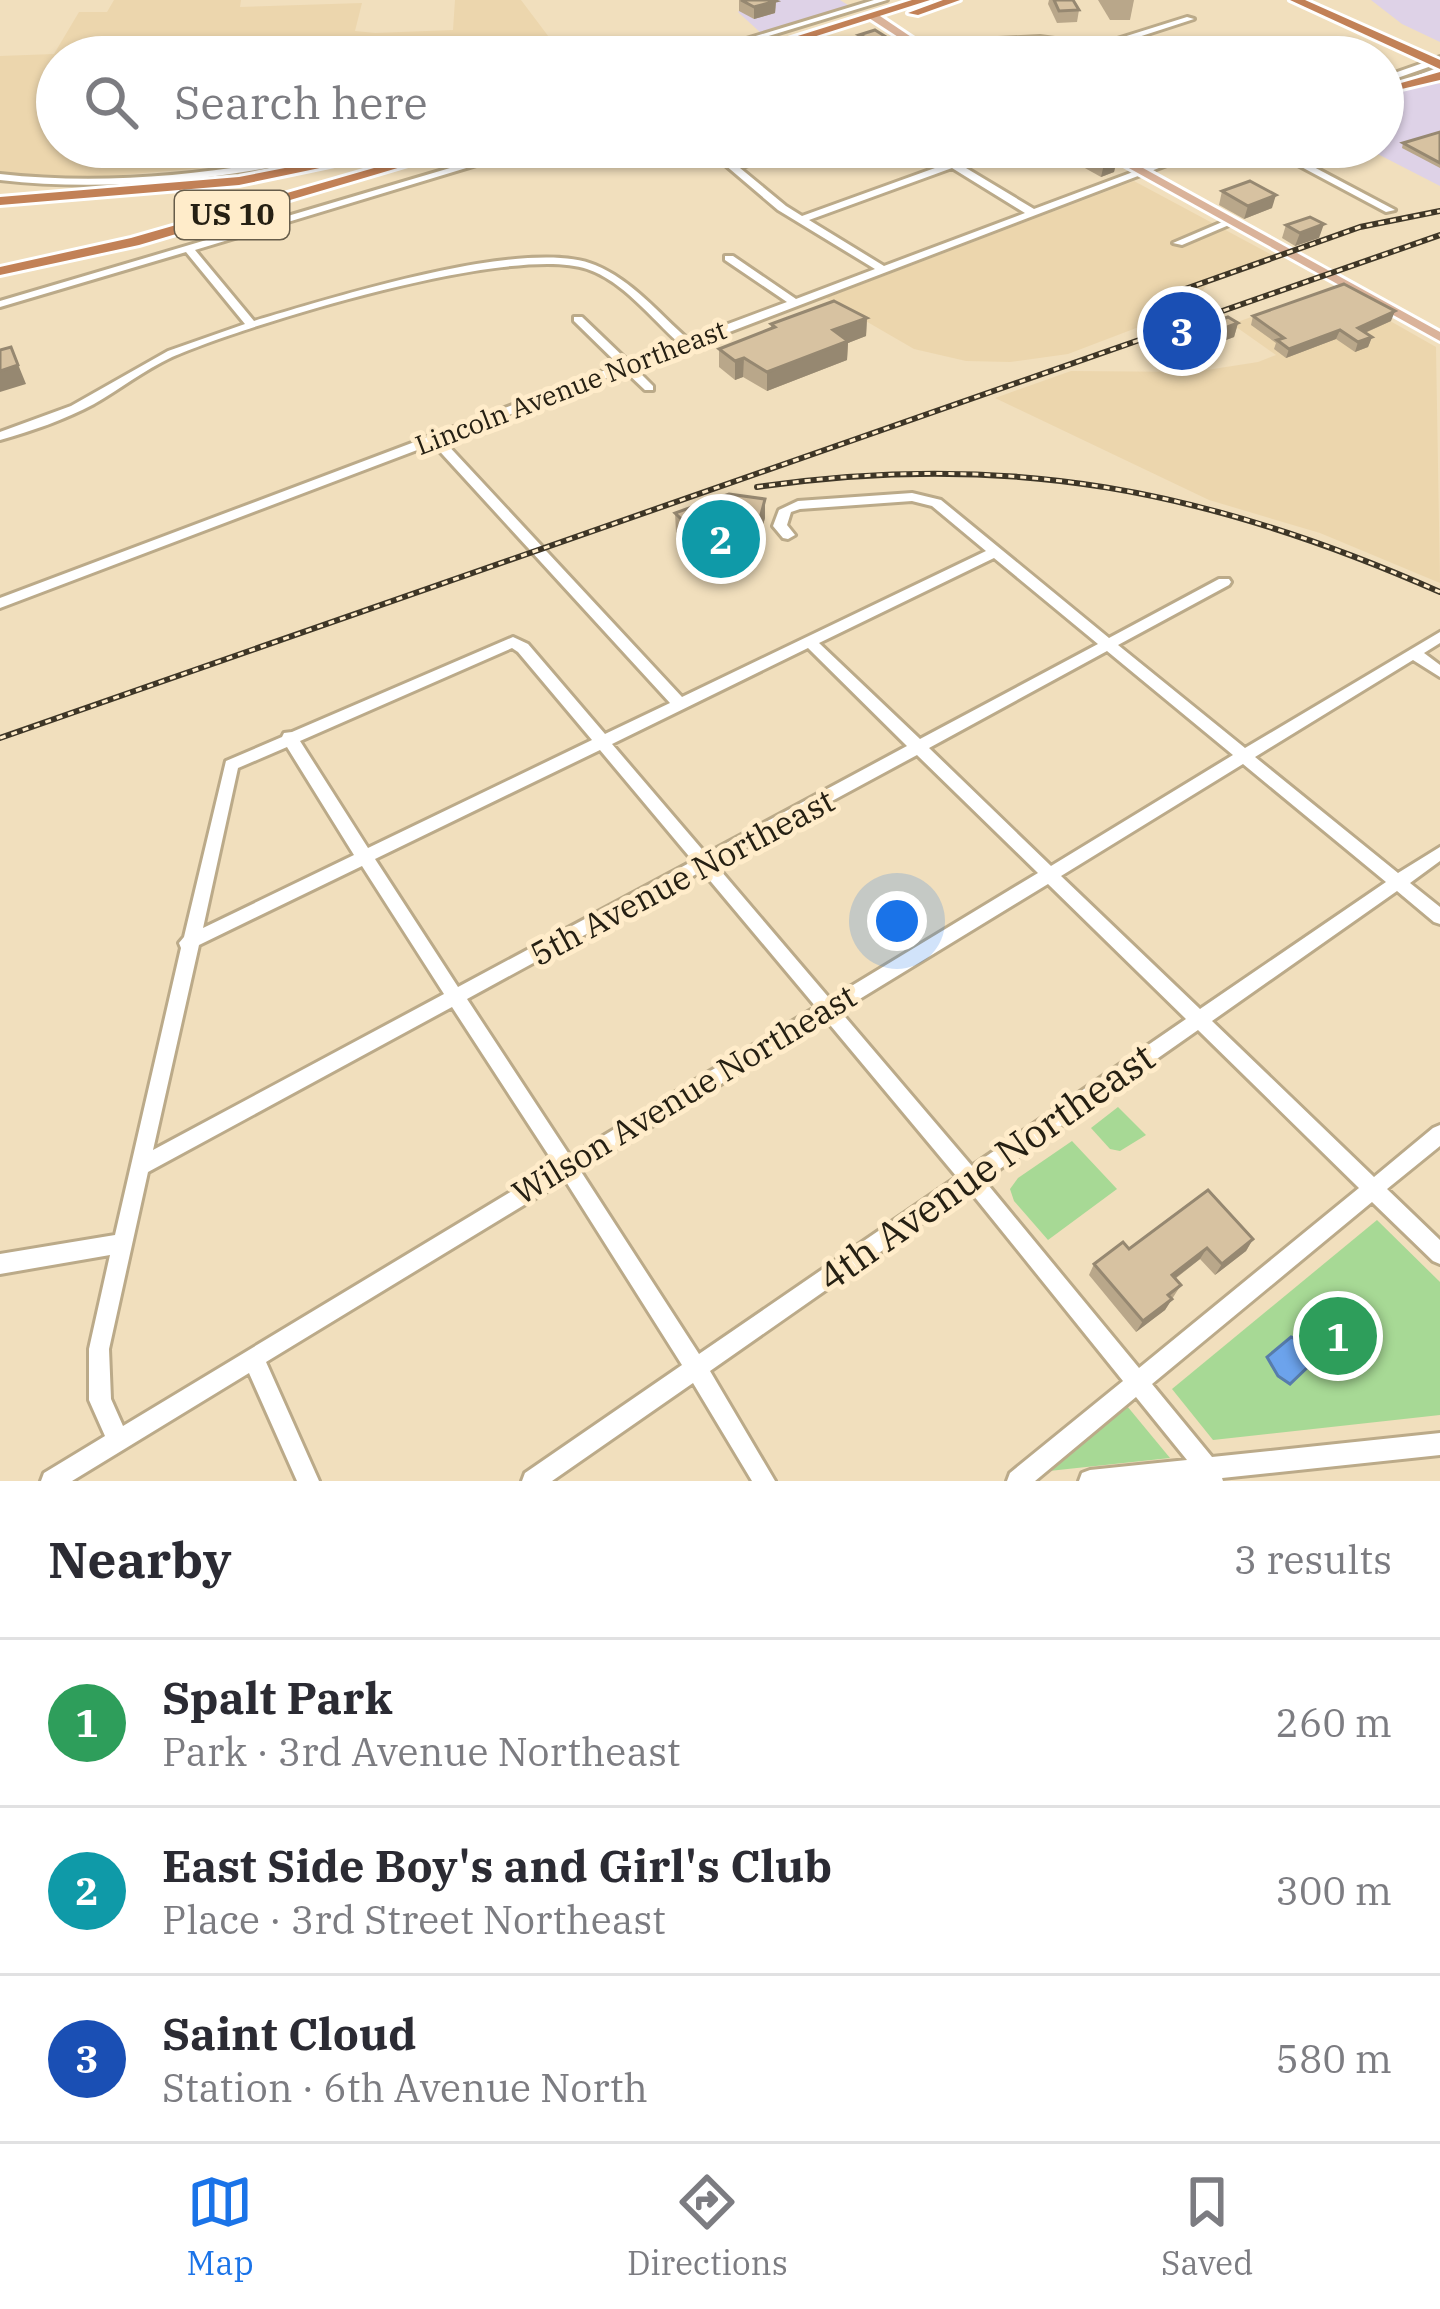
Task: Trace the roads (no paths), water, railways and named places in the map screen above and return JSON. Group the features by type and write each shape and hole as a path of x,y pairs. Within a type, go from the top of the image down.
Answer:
{"highway":[{"path":"878,20 923,0"},
{"path":"821,36 954,0"},
{"path":"1296,0 1378,36"},
{"path":"1318,0 1398,36"},
{"path":"1404,39 1439,63"},
{"path":"1404,48 1439,63"},
{"path":"1404,78 1439,63"},
{"path":"0,201 238,181 305,168"},
{"name":"US 10","path":"0,259 181,219 355,168"},
{"name":"US 10","path":"0,271 99,251 391,168"},
{"path":"0,286 238,214"}],"main road":[{"path":"878,20 901,36"},
{"path":"1135,168 1440,337"}],"street":[{"path":"848,0 878,20"},
{"path":"762,36 883,0"},
{"path":"1142,36 1190,20"},
{"path":"0,177 81,183 240,168"},
{"path":"0,304 459,168"},
{"path":"732,168 800,220 883,269"},
{"path":"800,220 941,168"},
{"path":"959,168 1033,213"},
{"name":"Lincoln Avenue Northeast","path":"0,603 1153,168"},
{"path":"1309,168 1390,210"},
{"path":"1178,243 1232,222"},
{"path":"187,247 252,325"},
{"path":"729,258 795,303"},
{"path":"0,436 88,402 175,352 252,325 342,298 520,261 557,259 596,269 687,344"},
{"path":"578,319 649,388"},
{"path":"436,439 679,704"},
{"path":"788,536 780,526 781,518 785,510 798,505 912,497 936,503 1440,917"},
{"path":"187,943 995,552"},
{"name":"5th Avenue Northeast","path":"138,1168 1224,582"},
{"name":"Wilson Avenue Northeast","path":"53,1481 565,1165 1440,637"},
{"path":"117,1438 100,1400 99,1348 187,943 231,765 513,642 524,648 969,1177 1210,1476"},
{"path":"812,643 1440,1254"},
{"path":"1414,653 1440,672"},
{"path":"289,737 454,1000 697,1367 764,1481"},
{"name":"4th Avenue Northeast","path":"533,1481 1440,853"},
{"path":"1018,1481 1440,1135"},
{"path":"0,1264 120,1244"},
{"path":"253,1357 308,1481"},
{"path":"1090,1481 1210,1476 1440,1444"}],"water":[{"path":"1291,1337 1303,1342 1316,1359 1290,1384 1278,1376 1267,1357"}],"railway":[{"path":"1174,293 1360,227 1440,211"},
{"path":"0,738 1440,235"},
{"path":"757,487 937,473 1106,487 1271,527 1440,592"}],"place":[{"name":"Saint Cloud","path":"1182,331"},
{"name":"East Side Boy's and Girl's Club","path":"721,539"},
{"name":"Spalt Park","path":"1338,1336"}]}
